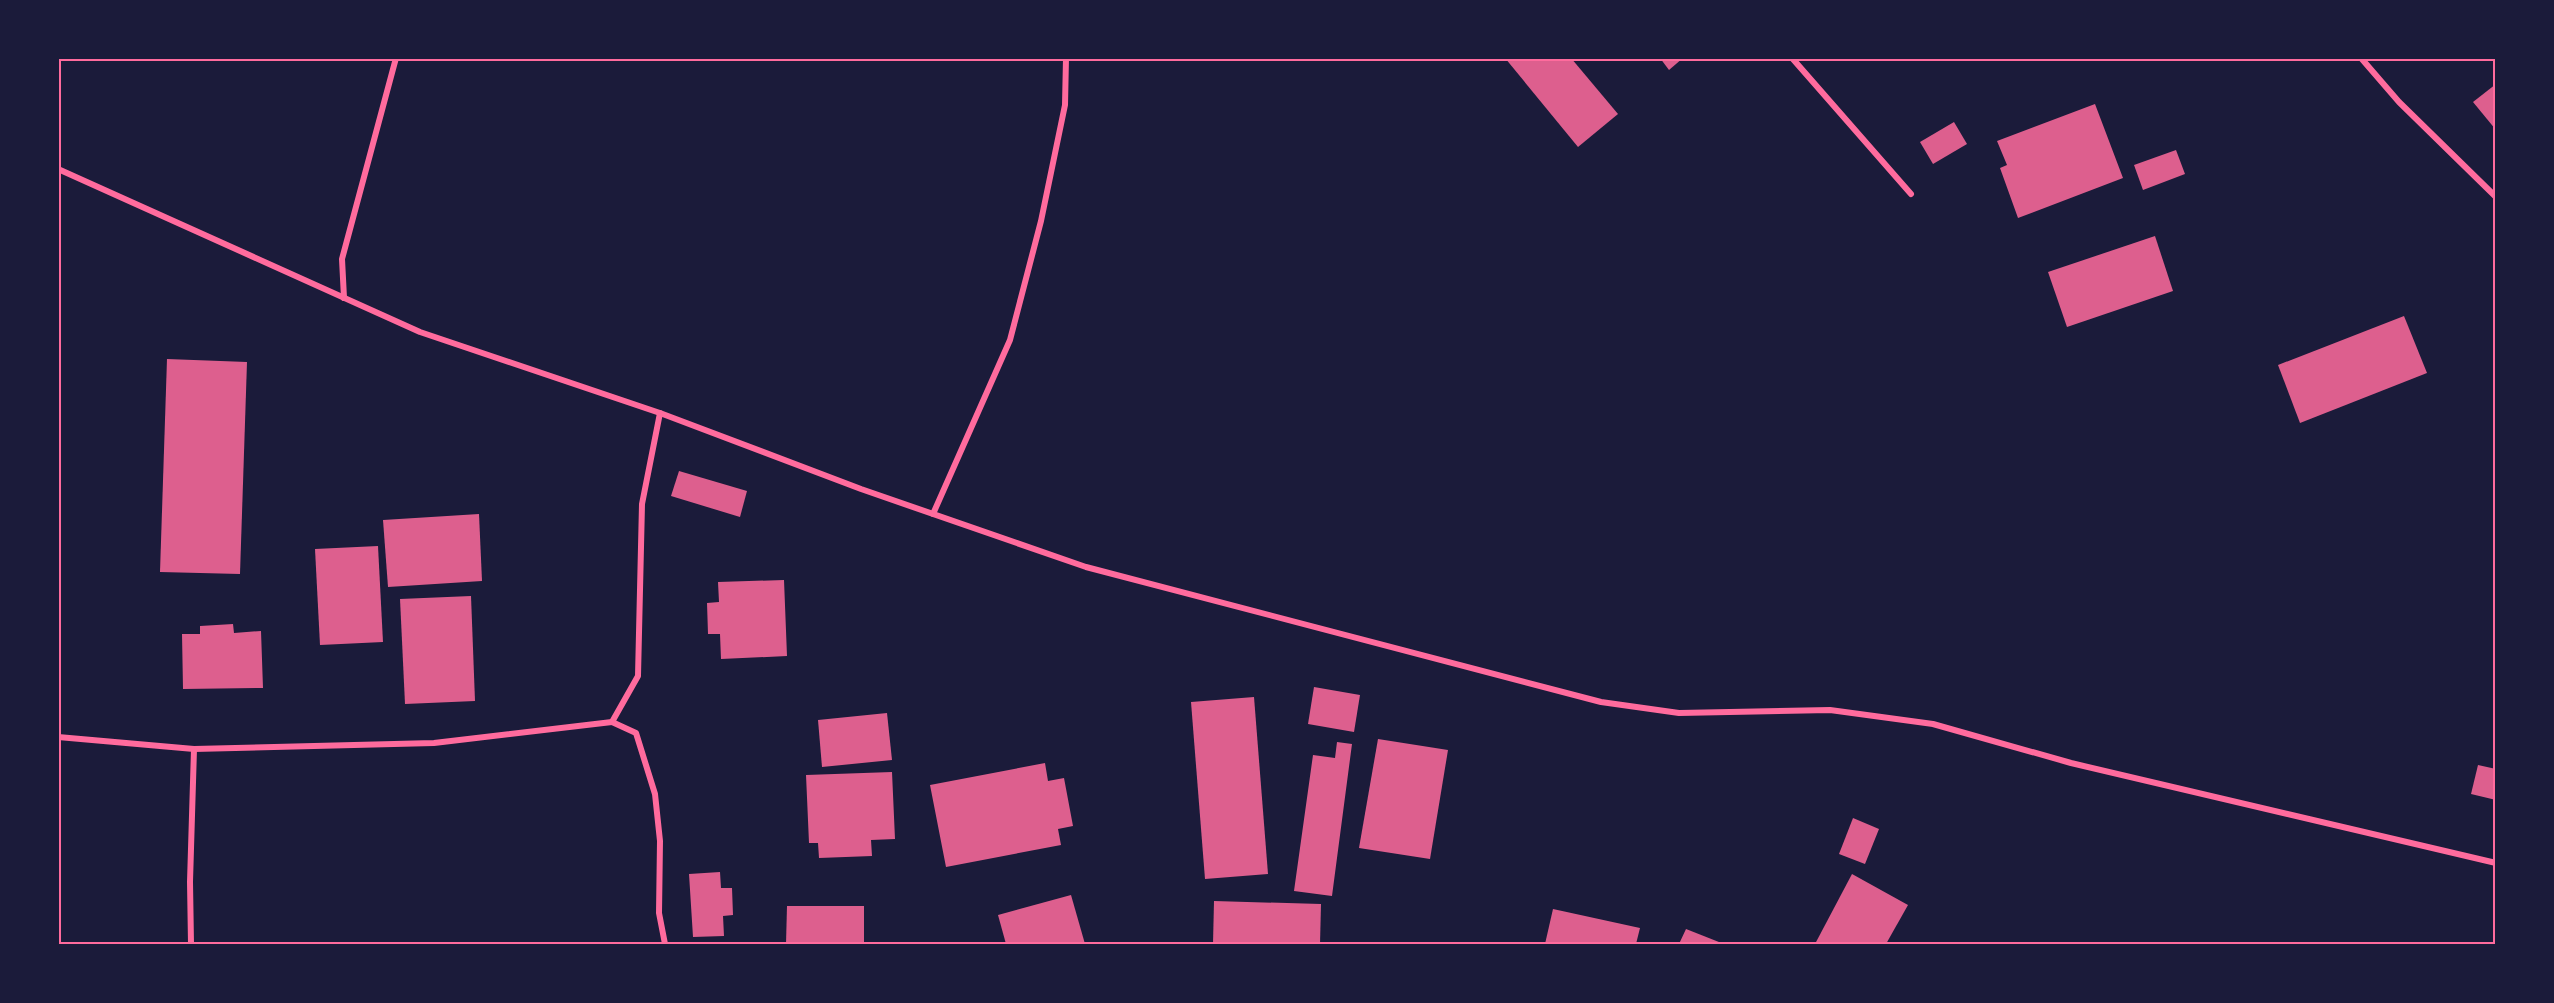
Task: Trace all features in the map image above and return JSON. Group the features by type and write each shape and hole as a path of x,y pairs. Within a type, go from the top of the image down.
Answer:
{"street":[{"path":"344,298 342,259 396,58"},
{"path":"933,514 1010,340 1041,221 1065,105 1066,58"},
{"path":"1792,58 1911,194"},
{"path":"2361,58 2399,102 2496,197"},
{"path":"58,169 420,333 660,413 933,514 1086,567 1601,702 1679,713 1830,710 1933,724 2071,763 2496,863"},
{"path":"612,722 638,676 642,504 660,413"},
{"path":"58,737 194,749 434,743 612,722 636,733 655,794 660,841 659,913 664,945"},
{"path":"191,945 190,882 194,749"}],"building":[{"path":"1505,58 1571,58 1618,114 1578,147"},
{"path":"1660,58 1683,58 1669,70"},
{"path":"2496,84 2496,130 2473,102"},
{"path":"2095,104 2123,178 2018,218 2000,168 2007,165 1997,141"},
{"path":"1954,122 1967,144 1933,164 1920,142"},
{"path":"2176,150 2185,174 2143,190 2134,165"},
{"path":"2155,236 2173,291 2067,327 2048,272"},
{"path":"2404,316 2427,373 2300,423 2278,365"},
{"path":"167,359 247,362 240,574 160,572"},
{"path":"679,471 747,491 740,517 671,496"},
{"path":"479,514 482,581 388,587 383,520"},
{"path":"378,546 383,642 320,645 315,549"},
{"path":"784,580 787,656 721,659 720,634 708,634 707,603 719,602 718,582"},
{"path":"471,596 475,701 405,704 400,599"},
{"path":"233,624 234,633 261,631 263,688 183,689 182,634 200,634 200,626"},
{"path":"1314,687 1360,695 1354,732 1308,724"},
{"path":"1254,697 1268,874 1205,879 1191,702"},
{"path":"887,713 892,760 822,767 818,720"},
{"path":"1378,739 1448,750 1430,859 1359,848"},
{"path":"1337,742 1352,744 1332,896 1294,891 1313,755 1335,758"},
{"path":"1045,763 1048,781 1064,778 1073,826 1058,829 1061,845 946,867 930,785"},
{"path":"2478,765 2496,769 2496,800 2471,794"},
{"path":"892,772 895,839 871,840 872,856 819,858 818,843 809,843 806,775"},
{"path":"1853,818 1879,829 1865,864 1839,854"},
{"path":"720,872 721,888 732,888 733,915 723,916 724,936 693,937 689,874"},
{"path":"1852,874 1908,905 1886,944 1815,944"},
{"path":"1071,895 1085,944 1006,944 998,915"},
{"path":"1214,901 1321,904 1320,944 1213,944"},
{"path":"787,906 864,906 864,944 786,944"},
{"path":"1553,909 1640,928 1636,944 1545,944"},
{"path":"1686,929 1724,944 1679,944"}]}
